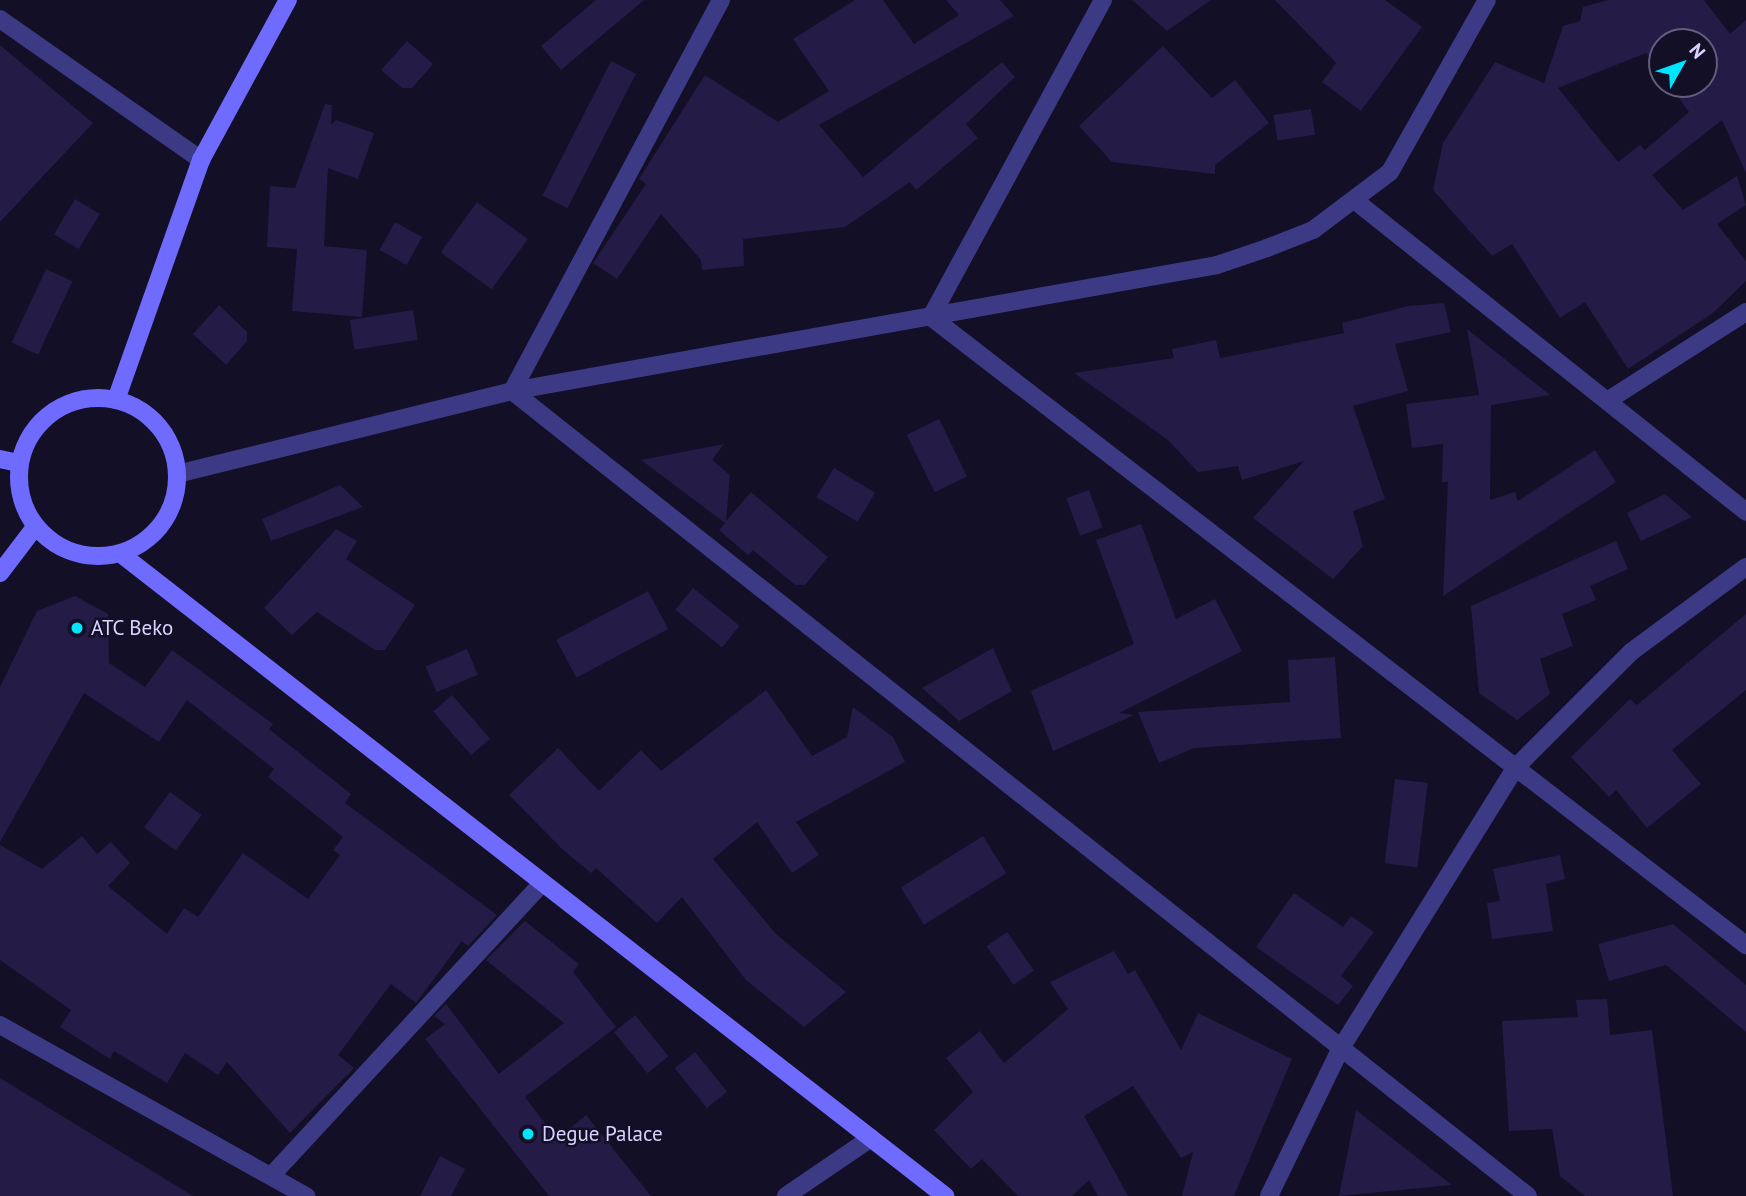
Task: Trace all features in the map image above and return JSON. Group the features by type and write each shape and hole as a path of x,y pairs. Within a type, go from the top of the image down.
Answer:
{"main road":[{"path":"116,400 201,160 288,0"},
{"path":"116,400 158,427 177,474 163,524 121,554 90,556 60,547 36,527 21,496 19,463 43,419 78,401 116,400"},
{"path":"0,459 19,463"},
{"path":"0,573 36,527"},
{"path":"121,554 541,884 945,1196"}],"street":[{"path":"512,391 721,0"},
{"path":"931,317 1103,0"},
{"path":"177,474 512,391 1217,265 1314,230 1358,203 1391,172 1487,0"},
{"path":"0,19 201,160"},
{"path":"1358,203 1746,512"},
{"path":"1607,401 1746,312"},
{"path":"931,317 1746,945"},
{"path":"512,391 1528,1196"},
{"path":"1269,1196 1341,1048 1516,768 1632,652 1746,567"},
{"path":"271,1176 541,884"},
{"path":"0,1025 306,1196"},
{"path":"786,1196 871,1138"}],"building":[{"path":"596,0 644,0 561,70 541,46"},
{"path":"855,0 883,0 914,44 959,15 946,0 1000,0 1014,16 819,125 863,177 1002,62 1015,77 966,124 978,138 916,190 910,182 845,227 743,239 744,266 702,270 701,260 661,214 617,279 593,263 646,184 639,179 705,75 778,122 829,91 793,39"},
{"path":"1132,0 1211,0 1167,31"},
{"path":"1275,0 1385,0 1422,27 1361,111 1322,82 1336,63"},
{"path":"1608,0 1704,0 1730,34 1746,20 1746,173 1722,120 1652,175 1683,210 1737,176 1746,205 1717,224 1746,261 1746,281 1713,313 1628,369 1585,302 1560,318 1512,244 1492,256 1433,190 1443,143 1495,62 1544,83 1563,26 1580,21 1583,7","holes":["1648,28 1718,28 1718,98 1679,98 1689,112 1645,150 1640,145 1618,162 1558,88 1646,53 1648,56"]},
{"path":"407,41 433,64 412,88 402,88 381,70"},
{"path":"0,45 93,123 0,222"},
{"path":"1163,46 1212,98 1235,80 1269,123 1215,165 1215,174 1112,162 1079,126"},
{"path":"611,61 636,74 567,208 542,196"},
{"path":"325,104 332,105 331,125 336,120 374,133 358,179 328,168 324,246 367,250 362,317 292,311 297,249 267,247 270,186 295,188"},
{"path":"1311,109 1315,135 1278,141 1273,115"},
{"path":"75,199 100,214 79,249 54,234"},
{"path":"477,202 528,239 492,289 441,252"},
{"path":"395,222 422,237 407,265 379,250"},
{"path":"46,269 72,281 38,355 12,342"},
{"path":"1444,303 1451,332 1395,344 1408,391 1353,406 1385,499 1353,511 1363,546 1333,579 1253,518 1304,461 1242,480 1238,466 1198,472 1168,440 1074,373 1174,358 1172,349 1216,340 1220,358 1344,333 1342,323 1408,306"},
{"path":"219,305 247,332 247,341 226,365 193,334"},
{"path":"413,310 418,340 354,350 350,320"},
{"path":"1467,329 1550,395 1491,405 1490,500 1515,492 1518,501 1595,450 1616,482 1443,596 1448,482 1442,482 1443,444 1412,448 1406,404 1479,395"},
{"path":"939,419 967,477 935,492 907,435"},
{"path":"724,444 712,460 730,475 726,521 751,492 828,557 805,585 795,585 753,550 748,555 719,530 725,523 641,460"},
{"path":"834,468 875,493 858,522 816,497"},
{"path":"340,485 363,507 271,541 262,519"},
{"path":"1089,490 1103,528 1080,536 1066,498"},
{"path":"1665,494 1692,517 1641,541 1627,513"},
{"path":"1141,524 1176,619 1215,599 1242,651 1119,713 1134,715 1053,751 1031,691 1134,644 1096,540"},
{"path":"336,529 357,541 346,559 415,605 385,650 375,650 317,612 292,635 264,608"},
{"path":"1616,541 1628,569 1590,586 1596,600 1562,614 1573,646 1540,659 1550,694 1517,720 1479,693 1471,606"},
{"path":"693,588 740,626 722,648 675,610"},
{"path":"648,591 668,629 576,678 556,640"},
{"path":"75,596 108,614 109,663 145,687 172,650 273,724 269,729 351,794 345,803 497,915 468,946 462,941 416,1003 391,984 338,1055 354,1068 290,1133 227,1062 218,1075 185,1053 167,1083 114,1051 110,1059 60,1027 71,1010 0,960 0,845 42,869 82,836 97,854 111,842 130,863 108,886 167,934 184,908 198,917 243,853 308,899 340,855 333,850 343,837 268,777 274,769 187,700 159,742 84,693 0,842 0,687 37,611"},
{"path":"1746,614 1746,690 1672,750 1701,784 1647,828 1616,790 1609,797 1571,757 1630,699 1637,705"},
{"path":"993,648 1012,691 959,721 922,688"},
{"path":"467,649 478,675 437,692 426,667"},
{"path":"1335,657 1341,738 1194,748 1159,763 1138,712 1290,702 1288,660"},
{"path":"766,690 812,756 847,737 853,707 893,737 905,762 796,822 819,855 792,873 757,822 713,859 776,934 846,992 804,1027 746,980 682,897 657,923 596,868 591,873 562,849 509,795 558,748 599,791 641,750 661,771"},
{"path":"452,695 490,739 471,755 433,711"},
{"path":"1395,779 1428,783 1417,867 1385,863"},
{"path":"170,792 202,815 176,851 144,828"},
{"path":"983,836 1006,873 924,925 901,887"},
{"path":"1560,855 1565,879 1546,884 1553,931 1492,939 1487,903 1500,901 1493,869"},
{"path":"1294,893 1343,927 1351,916 1374,932 1341,976 1353,986 1338,1005 1256,947"},
{"path":"525,921 579,964 573,972 616,1027 525,1097 557,1139 586,1115 651,1196 549,1196 425,1039 445,1024 434,1016 446,1004 499,1074 564,1023 486,960"},
{"path":"1673,924 1746,985 1746,1032 1666,965 1609,981 1598,944"},
{"path":"1007,932 1034,971 1013,985 987,946"},
{"path":"1114,951 1128,974 1135,970 1181,1050 1198,1013 1292,1059 1234,1196 1182,1196 1193,1152 1181,1158 1133,1086 1084,1116 1128,1196 1098,1196 1089,1180 1072,1196 1018,1196 982,1159 971,1169 934,1130 973,1092 946,1058 980,1031 1004,1063 1068,1009 1050,982"},
{"path":"1607,999 1610,1035 1652,1030 1673,1196 1585,1196 1560,1176 1552,1129 1509,1131 1502,1021 1578,1017 1576,1000"},
{"path":"635,1015 668,1056 647,1073 614,1032"},
{"path":"695,1052 727,1092 707,1108 675,1068"},
{"path":"0,1078 193,1196 0,1196"},
{"path":"1356,1110 1452,1185 1339,1196"},
{"path":"440,1156 465,1169 451,1196 420,1196"}],"place":[{"name":"ATC Beko","path":"77,628"},
{"name":"Degue Palace","path":"528,1134"}]}
